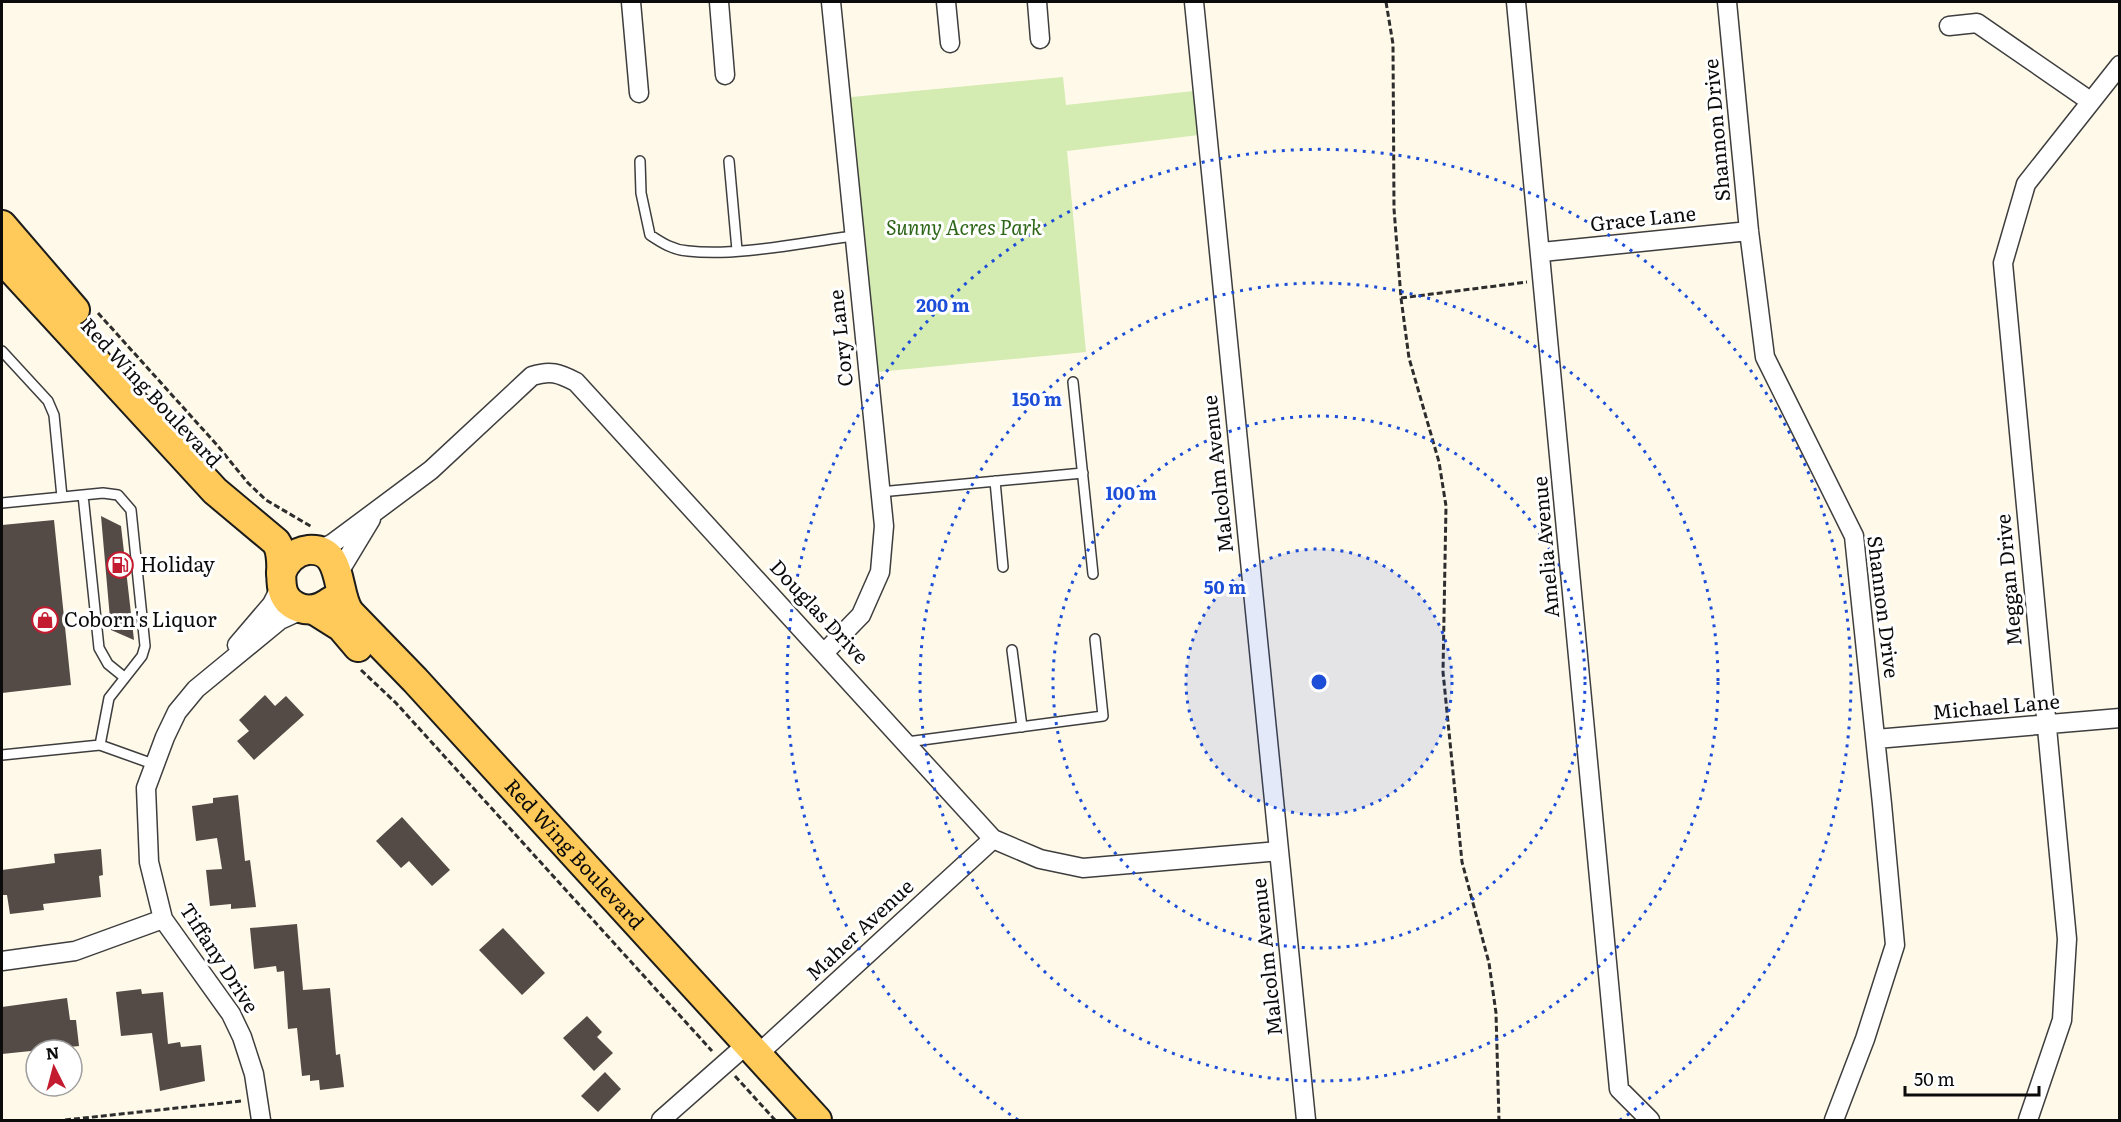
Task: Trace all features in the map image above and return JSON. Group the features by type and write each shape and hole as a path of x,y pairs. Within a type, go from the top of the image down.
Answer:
{"main road":[{"name":"Red Wing Boulevard","path":"2,225 69,303 257,508 331,559 339,579 343,604 350,614 415,680 740,1057 817,1120"},
{"name":"Red Wing Boulevard","path":"2,258 215,491 276,542 281,549 281,580 287,598 340,627 383,671 797,1120"},
{"path":"281,580 292,556 315,550"},
{"path":"309,609 330,602 339,579"}],"street":[{"path":"631,2 639,93"},
{"path":"718,2 725,75"},
{"name":"Cory Lane","path":"825,652 861,615 880,572 884,525 831,2"},
{"path":"946,2 950,43"},
{"path":"1037,2 1040,39"},
{"name":"Malcolm Avenue","path":"1194,2 1306,1120"},
{"name":"Amelia Avenue","path":"1516,2 1542,252 1619,1089 1650,1120"},
{"name":"Shannon Drive","path":"1727,2 1749,231 1765,357 1854,536 1876,740 1895,945 1865,1039 1834,1120"},
{"path":"1949,26 1977,23 2090,101"},
{"name":"Meggan Drive","path":"2028,1120 2062,1020 2067,939 2003,263 2026,184 2120,65"},
{"name":"Grace Lane","path":"1542,252 1749,231"},
{"name":"Douglas Drive","path":"315,550 333,543 431,470 532,376 546,372 560,373 576,382 825,652 993,839 1040,859 1083,868 1279,851"},
{"name":"Douglas Drive","path":"339,579 358,538 384,504"},
{"path":"224,664 253,624 272,604 281,580"},
{"path":"224,664 280,620 309,609"},
{"name":"Tiffany Drive","path":"224,664 196,689 177,712 153,764 146,788 149,862 163,919 231,1014 249,1054 261,1120"},
{"name":"Michael Lane","path":"1876,740 2120,718"},
{"name":"Maher Avenue","path":"661,1120 740,1057 993,839"},
{"path":"2,961 75,951 163,919"}],"lane":[{"path":"640,161 641,193 650,235 665,245 687,251 737,250 854,236"},
{"path":"729,161 737,250"},
{"path":"2,351 48,401 54,415 62,497"},
{"path":"1073,382 1093,574"},
{"path":"880,492 1083,473"},
{"path":"995,481 1003,567"},
{"path":"83,495 99,648 108,664 124,677"},
{"path":"2,503 83,495 118,495 131,510 145,646 142,656 109,698 100,745"},
{"path":"907,742 1103,716 1095,639"},
{"path":"1012,651 1022,727"},
{"path":"2,755 100,745 153,764"}],"path":[{"path":"1386,2 1393,44 1394,209 1401,298 1409,358 1439,462 1446,506 1443,672 1462,862 1489,963 1496,1013 1499,1120"},
{"path":"1401,298 1544,280"},
{"path":"358,668 396,703 740,1057 775,1120"},
{"path":"65,1120 259,1099"}],"green space":[{"name":"Sunny Acres Park","path":"1063,77 1066,105 1203,90 1207,134 1067,151 1086,352 867,373 841,98"}],"building":[{"path":"101,516 121,526 134,640 111,630"},
{"path":"54,520 71,685 2,693 2,525"},
{"path":"265,695 275,706 286,696 304,715 254,760 237,741 249,731 239,720"},
{"path":"238,795 245,861 250,860 256,907 231,909 231,904 210,906 206,870 222,869 217,838 196,841 192,806 213,803 213,798"},
{"path":"402,817 450,870 432,886 409,861 401,868 376,841"},
{"path":"101,849 103,875 99,876 101,897 43,904 44,910 10,914 7,895 3,895 2,870 55,863 54,854"},
{"path":"297,924 303,990 330,988 336,1055 340,1054 344,1087 320,1090 319,1080 310,1081 310,1075 302,1076 297,1028 288,1029 284,971 277,972 276,966 254,969 250,928"},
{"path":"503,928 545,973 522,995 479,950"},
{"path":"141,989 142,994 163,992 168,1044 180,1042 181,1047 201,1045 205,1081 160,1091 152,1033 121,1036 116,992"},
{"path":"67,998 70,1020 76,1020 78,1038 24,1038 24,1052 2,1054 2,1007"},
{"path":"587,1016 602,1032 597,1037 613,1053 594,1071 563,1038"},
{"path":"605,1072 621,1089 598,1112 581,1096"}],"place":[{"name":"Holiday","path":"120,565"},
{"name":"Coborn's Liquor","path":"45,620"}]}
